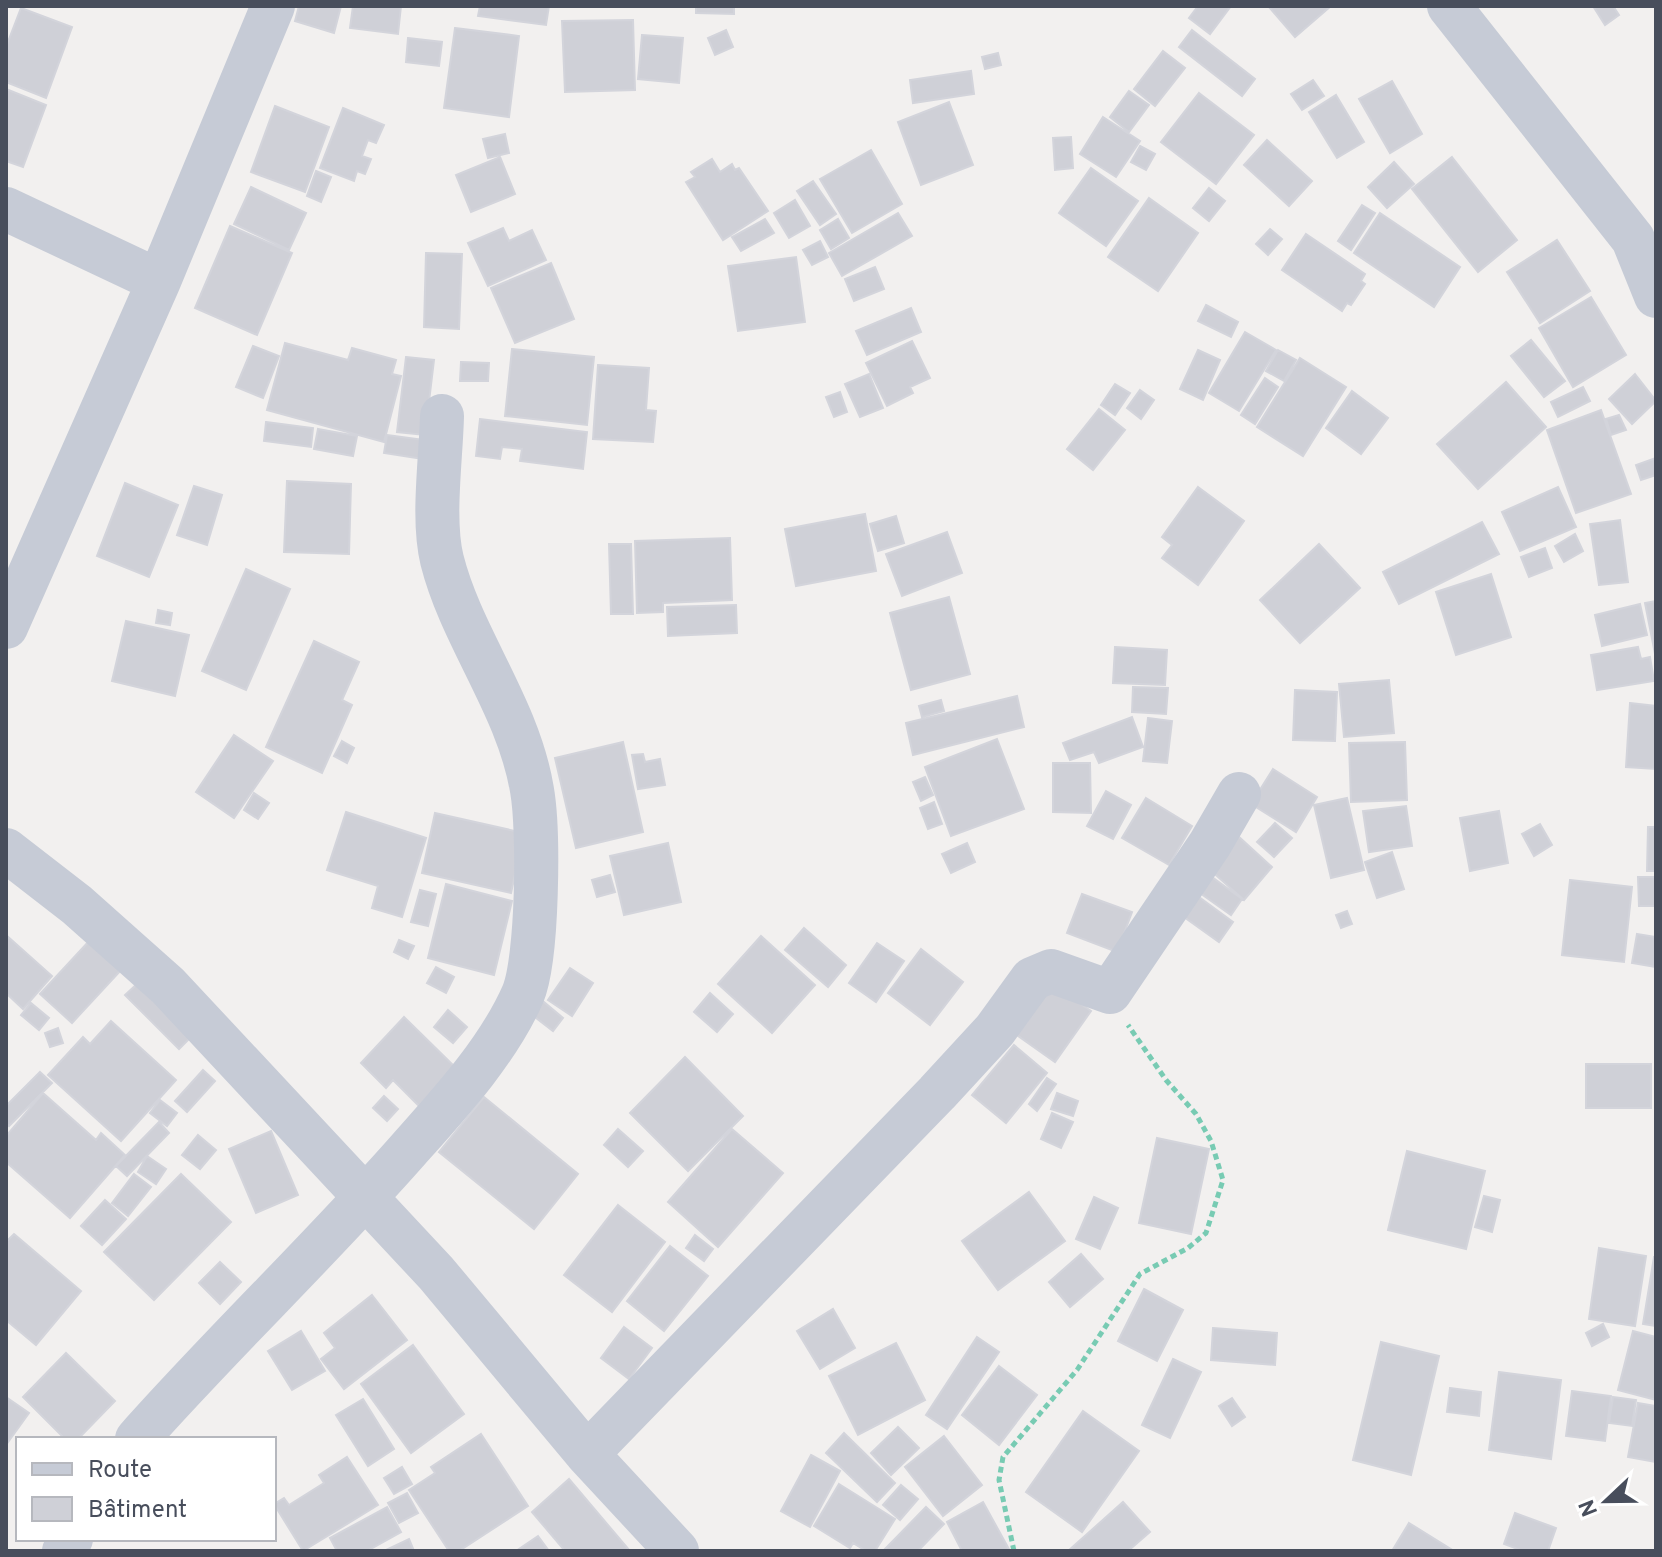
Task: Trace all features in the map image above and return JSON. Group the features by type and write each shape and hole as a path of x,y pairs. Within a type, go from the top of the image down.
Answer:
{"street":[{"path":"6,627 159,281 273,6"},
{"path":"1449,6 1645,229 1656,296"},
{"path":"6,209 159,281"},
{"path":"139,1437 224,1342 367,1199 437,1119 489,1049 524,992 535,921 532,791 514,721 441,557 442,416"},
{"path":"587,1454 937,1093 995,1030 1032,979 1051,971 1110,992 1210,844 1239,794"},
{"path":"6,850 77,905 168,986 436,1273 587,1454 677,1551"}],"path":[{"path":"1014,1551 999,1480 1003,1457 1077,1370 1140,1274 1188,1248 1206,1233 1223,1180 1211,1141 1196,1114 1141,1046 1110,992"}],"building":[{"path":"299,6 341,6 334,33 295,21"},
{"path":"353,6 401,6 398,34 350,28"},
{"path":"480,6 549,6 546,25 478,16"},
{"path":"696,6 734,6 734,14 696,13"},
{"path":"1198,6 1231,6 1210,34 1189,18"},
{"path":"1268,6 1331,6 1295,37"},
{"path":"1593,6 1613,6 1619,15 1605,25"},
{"path":"21,8 72,27 46,98 6,82 6,47"},
{"path":"633,20 635,90 565,92 562,21"},
{"path":"455,28 519,36 509,117 444,108"},
{"path":"726,30 733,47 715,55 708,38"},
{"path":"1192,30 1255,79 1242,96 1179,47"},
{"path":"642,35 683,38 679,83 638,79"},
{"path":"408,38 442,42 439,66 406,62"},
{"path":"1163,51 1185,68 1155,106 1134,89"},
{"path":"998,53 1001,65 985,69 982,57"},
{"path":"971,71 974,94 913,103 910,80"},
{"path":"1313,80 1324,96 1302,110 1291,94"},
{"path":"1392,81 1422,134 1390,153 1359,99"},
{"path":"6,89 46,105 23,167 6,161"},
{"path":"1129,91 1149,105 1129,132 1110,117"},
{"path":"1199,93 1254,135 1216,184 1161,142"},
{"path":"1336,95 1364,142 1337,158 1309,112"},
{"path":"949,102 973,165 921,185 898,122"},
{"path":"275,106 329,127 305,192 251,172"},
{"path":"343,108 384,125 376,143 368,140 362,156 371,159 365,174 357,171 354,181 320,168"},
{"path":"1103,117 1140,141 1116,177 1080,154"},
{"path":"505,134 509,153 488,158 483,139"},
{"path":"1071,137 1073,168 1055,170 1053,138"},
{"path":"1267,140 1312,181 1289,206 1244,165"},
{"path":"1140,146 1155,154 1146,170 1131,162"},
{"path":"871,150 902,204 852,233 820,179"},
{"path":"500,157 515,194 471,212 456,175"},
{"path":"1452,157 1517,240 1478,272 1412,189"},
{"path":"712,159 720,172 732,164 735,170 739,168 768,211 723,240 686,182 695,177 691,172"},
{"path":"1394,162 1414,184 1387,208 1368,187"},
{"path":"1091,168 1138,201 1106,246 1059,213"},
{"path":"316,171 331,177 321,202 307,196"},
{"path":"813,181 836,214 820,225 797,191"},
{"path":"251,187 306,213 289,250 234,224"},
{"path":"1209,188 1225,201 1209,221 1193,208"},
{"path":"1149,198 1198,233 1158,291 1108,257"},
{"path":"795,200 810,226 789,238 774,213"},
{"path":"1362,205 1375,213 1351,250 1338,241"},
{"path":"898,213 912,236 842,276 829,253"},
{"path":"1380,213 1460,267 1434,307 1354,253"},
{"path":"765,219 774,233 741,251 732,237"},
{"path":"838,219 849,238 831,249 820,230"},
{"path":"230,226 292,253 257,335 195,308"},
{"path":"503,228 509,241 532,230 546,260 488,286 468,243"},
{"path":"1270,229 1282,239 1268,255 1256,244"},
{"path":"1306,234 1365,274 1361,281 1365,284 1351,305 1347,303 1342,311 1282,270"},
{"path":"1557,240 1590,291 1540,323 1507,272"},
{"path":"820,241 828,257 812,265 803,250"},
{"path":"426,253 462,254 459,329 424,327"},
{"path":"796,257 805,322 738,331 728,266"},
{"path":"551,263 574,319 515,343 491,288"},
{"path":"875,267 884,289 854,301 845,279"},
{"path":"1591,297 1626,355 1573,387 1539,328"},
{"path":"1206,305 1238,322 1231,337 1198,321"},
{"path":"911,308 921,332 867,355 856,331"},
{"path":"1245,332 1276,350 1239,411 1209,393"},
{"path":"1531,340 1565,381 1544,397 1511,356"},
{"path":"912,341 930,378 910,387 913,393 887,406 866,363"},
{"path":"285,343 348,360 352,348 396,360 392,374 401,376 384,442 267,410"},
{"path":"253,346 279,356 263,398 236,387"},
{"path":"512,349 594,357 587,425 505,416"},
{"path":"1198,350 1220,360 1203,400 1180,389"},
{"path":"1278,350 1296,360 1284,381 1266,371"},
{"path":"406,357 434,360 425,435 397,432"},
{"path":"1300,358 1346,387 1303,456 1257,427"},
{"path":"461,362 489,363 488,381 460,381"},
{"path":"598,365 649,368 646,410 656,411 653,442 593,439"},
{"path":"869,374 883,408 860,417 845,384"},
{"path":"1635,374 1656,401 1632,424 1609,399"},
{"path":"1265,378 1278,387 1255,424 1241,415"},
{"path":"1506,382 1546,427 1478,489 1437,444"},
{"path":"1115,384 1130,393 1115,415 1101,405"},
{"path":"1583,387 1590,401 1558,417 1551,402"},
{"path":"1140,390 1154,400 1141,419 1127,408"},
{"path":"1352,391 1388,418 1361,454 1326,428"},
{"path":"840,392 847,412 834,417 826,397"},
{"path":"1099,409 1125,430 1093,470 1067,449"},
{"path":"1601,410 1631,494 1576,513 1547,430"},
{"path":"1619,415 1626,430 1611,435 1606,419"},
{"path":"480,419 587,432 583,469 520,461 522,449 502,447 500,459 476,456"},
{"path":"266,422 313,428 311,447 264,441"},
{"path":"318,429 357,436 353,456 314,449"},
{"path":"387,435 432,441 430,460 384,453"},
{"path":"1656,458 1656,475 1641,480 1636,465"},
{"path":"287,481 351,484 349,554 284,552"},
{"path":"125,483 178,505 149,577 97,556"},
{"path":"194,486 222,495 207,545 177,535"},
{"path":"1198,487 1244,521 1198,585 1162,558 1172,545 1162,537"},
{"path":"1558,487 1576,527 1520,551 1502,512"},
{"path":"865,514 876,571 796,586 785,529"},
{"path":"896,516 904,543 878,551 870,524"},
{"path":"1620,520 1628,582 1599,585 1590,524"},
{"path":"1482,522 1499,554 1399,604 1383,572"},
{"path":"947,532 962,573 902,596 886,554"},
{"path":"1575,534 1583,551 1564,562 1555,546"},
{"path":"730,538 732,600 663,603 663,612 637,613 635,541"},
{"path":"609,544 631,544 633,614 611,614"},
{"path":"1319,544 1360,588 1300,643 1260,600"},
{"path":"1545,548 1552,568 1529,577 1521,557"},
{"path":"246,569 290,589 246,690 202,671"},
{"path":"1491,574 1511,637 1456,655 1436,592"},
{"path":"949,597 970,674 911,690 890,613"},
{"path":"1656,601 1656,659 1645,603"},
{"path":"1640,604 1647,635 1602,646 1595,615"},
{"path":"736,605 737,633 668,636 667,607"},
{"path":"158,610 172,613 170,625 156,623"},
{"path":"126,621 189,635 175,696 112,681"},
{"path":"314,641 359,662 342,700 352,705 322,773 266,747"},
{"path":"1115,647 1167,650 1165,685 1113,683"},
{"path":"1638,647 1641,659 1650,657 1654,681 1597,690 1591,655"},
{"path":"1389,680 1394,733 1344,737 1339,684"},
{"path":"1133,687 1168,688 1166,714 1132,712"},
{"path":"1295,690 1337,692 1335,741 1293,740"},
{"path":"1017,696 1024,727 913,755 906,723"},
{"path":"941,700 944,711 922,717 919,706"},
{"path":"1630,703 1656,706 1656,769 1626,767"},
{"path":"1132,717 1143,747 1099,763 1094,752 1070,760 1063,743"},
{"path":"1148,718 1172,721 1167,763 1143,761"},
{"path":"234,735 273,761 234,818 196,792"},
{"path":"997,739 1024,809 951,836 925,767"},
{"path":"342,741 354,748 347,763 334,756"},
{"path":"623,742 643,832 576,848 555,758"},
{"path":"1405,742 1407,800 1351,802 1349,743"},
{"path":"643,754 645,762 660,759 665,785 638,789 632,755"},
{"path":"1053,763 1090,763 1091,813 1053,812"},
{"path":"1273,769 1317,797 1296,832 1251,804"},
{"path":"925,777 933,795 921,801 913,782"},
{"path":"1106,791 1131,805 1113,839 1087,826"},
{"path":"254,793 269,803 258,819 244,810"},
{"path":"1146,798 1192,826 1169,865 1122,838"},
{"path":"1347,798 1364,870 1331,878 1314,805"},
{"path":"934,802 942,824 928,829 920,808"},
{"path":"1406,806 1412,846 1369,852 1363,811"},
{"path":"1499,811 1508,863 1470,871 1460,818"},
{"path":"346,812 426,838 402,917 372,908 378,886 327,870"},
{"path":"435,813 524,833 511,893 422,873"},
{"path":"1275,823 1292,838 1274,857 1257,842"},
{"path":"1540,824 1552,845 1534,856 1522,834"},
{"path":"1648,827 1656,827 1656,871 1647,871"},
{"path":"1238,836 1272,867 1244,900 1209,869"},
{"path":"668,843 681,902 624,915 610,856"},
{"path":"967,843 975,862 951,873 942,854"},
{"path":"1392,852 1404,889 1377,898 1365,862"},
{"path":"610,875 615,892 597,897 592,880"},
{"path":"1212,877 1242,899 1231,915 1200,893"},
{"path":"1638,877 1656,877 1656,906 1639,906"},
{"path":"1570,880 1632,887 1624,962 1562,955"},
{"path":"446,884 512,901 494,975 428,958"},
{"path":"420,890 436,894 428,926 411,922"},
{"path":"1082,894 1132,912 1117,952 1067,933"},
{"path":"1199,897 1233,922 1219,942 1184,917"},
{"path":"1347,911 1352,924 1341,928 1336,915"},
{"path":"804,928 846,965 828,987 785,950"},
{"path":"1637,934 1656,937 1656,967 1632,963"},
{"path":"6,935 52,976 23,1009 6,993"},
{"path":"761,936 815,985 772,1033 718,984"},
{"path":"91,939 122,969 72,1023 40,994"},
{"path":"399,940 414,946 408,959 394,952"},
{"path":"877,943 904,961 876,1002 849,983"},
{"path":"921,949 963,982 930,1025 888,993"},
{"path":"436,967 454,977 446,993 427,983"},
{"path":"570,968 593,983 572,1016 548,1000"},
{"path":"1049,982 1091,1011 1055,1062 1014,1033"},
{"path":"137,984 190,1038 179,1049 125,995"},
{"path":"710,993 733,1014 717,1032 694,1012"},
{"path":"538,997 563,1018 553,1031 527,1011"},
{"path":"31,1003 49,1018 39,1030 21,1015"},
{"path":"448,1010 467,1027 453,1043 434,1027"},
{"path":"404,1017 455,1067 419,1106 393,1080 386,1088 361,1063"},
{"path":"111,1021 176,1080 121,1141 48,1075 83,1037 90,1044"},
{"path":"58,1028 63,1043 50,1047 45,1033"},
{"path":"1014,1045 1047,1073 1006,1123 972,1095"},
{"path":"685,1057 743,1116 688,1171 630,1113"},
{"path":"1586,1064 1651,1064 1651,1108 1586,1108"},
{"path":"203,1070 215,1081 187,1112 175,1101"},
{"path":"40,1072 52,1083 9,1126 6,1123 6,1106"},
{"path":"1047,1078 1056,1084 1037,1111 1029,1104"},
{"path":"43,1093 96,1140 101,1133 125,1155 70,1218 6,1162 6,1136"},
{"path":"1057,1093 1078,1101 1073,1116 1051,1109"},
{"path":"384,1096 398,1109 387,1121 373,1108"},
{"path":"484,1097 578,1174 534,1229 439,1152"},
{"path":"160,1100 177,1113 167,1126 150,1113"},
{"path":"1052,1113 1073,1122 1061,1148 1041,1139"},
{"path":"159,1122 169,1133 127,1176 116,1166"},
{"path":"618,1129 643,1151 628,1167 604,1145"},
{"path":"732,1129 783,1173 718,1247 668,1202"},
{"path":"271,1131 298,1195 256,1213 229,1149"},
{"path":"198,1135 216,1150 200,1169 182,1155"},
{"path":"1157,1138 1209,1149 1191,1234 1139,1223"},
{"path":"1407,1151 1485,1171 1466,1249 1388,1230"},
{"path":"147,1156 166,1169 156,1184 138,1172"},
{"path":"134,1174 151,1187 128,1216 112,1203"},
{"path":"181,1174 231,1222 154,1300 104,1252"},
{"path":"1029,1192 1065,1241 998,1290 962,1241"},
{"path":"1484,1196 1500,1200 1492,1232 1475,1227"},
{"path":"1094,1197 1118,1208 1100,1249 1076,1239"},
{"path":"105,1200 126,1219 102,1245 81,1226"},
{"path":"618,1205 665,1242 612,1312 564,1275"},
{"path":"14,1234 81,1291 36,1345 6,1320 6,1242"},
{"path":"695,1235 713,1249 704,1261 686,1248"},
{"path":"670,1246 708,1276 664,1331 627,1301"},
{"path":"1599,1248 1646,1256 1635,1326 1589,1319"},
{"path":"1081,1254 1103,1279 1070,1307 1049,1282"},
{"path":"1656,1257 1656,1326 1643,1324"},
{"path":"220,1262 241,1282 220,1304 199,1283"},
{"path":"1144,1289 1183,1310 1157,1361 1118,1341"},
{"path":"372,1295 407,1340 344,1389 321,1359 335,1348 324,1333"},
{"path":"833,1309 855,1348 820,1369 797,1331"},
{"path":"1603,1324 1609,1337 1592,1346 1586,1333"},
{"path":"624,1327 652,1348 629,1379 601,1358"},
{"path":"1213,1328 1277,1333 1275,1365 1211,1360"},
{"path":"301,1331 325,1371 292,1390 268,1351"},
{"path":"1633,1331 1656,1337 1656,1400 1618,1390"},
{"path":"977,1337 999,1352 947,1429 926,1415"},
{"path":"1381,1342 1439,1356 1411,1475 1353,1460"},
{"path":"896,1343 925,1400 858,1435 829,1376"},
{"path":"413,1345 464,1414 411,1453 361,1384"},
{"path":"66,1353 115,1401 80,1437 63,1437 23,1397"},
{"path":"1173,1359 1201,1372 1170,1438 1142,1425"},
{"path":"999,1366 1037,1395 999,1445 962,1415"},
{"path":"1499,1372 1561,1380 1551,1459 1489,1450"},
{"path":"1450,1388 1481,1392 1479,1416 1447,1412"},
{"path":"1572,1391 1611,1396 1605,1441 1566,1436"},
{"path":"6,1397 29,1413 6,1445"},
{"path":"1613,1397 1636,1400 1632,1426 1609,1423"},
{"path":"1232,1398 1245,1417 1232,1426 1219,1406"},
{"path":"363,1399 394,1449 368,1466 336,1415"},
{"path":"1638,1403 1656,1406 1656,1462 1628,1457"},
{"path":"1083,1411 1139,1451 1082,1532 1026,1492"},
{"path":"898,1427 919,1448 891,1475 871,1453"},
{"path":"844,1433 895,1483 877,1502 826,1453"},
{"path":"481,1434 528,1506 459,1551 449,1551 409,1490 435,1473 431,1467"},
{"path":"944,1436 982,1485 943,1516 905,1467"},
{"path":"811,1455 840,1471 810,1527 781,1511"},
{"path":"347,1457 378,1505 303,1551 276,1503 284,1498 289,1505 324,1483 319,1475"},
{"path":"402,1467 412,1484 394,1494 384,1478"},
{"path":"569,1479 630,1551 565,1551 532,1512"},
{"path":"839,1484 895,1519 875,1551 866,1551 853,1543 850,1548 814,1526"},
{"path":"901,1485 918,1499 900,1520 883,1505"},
{"path":"407,1493 418,1513 399,1523 388,1503"},
{"path":"983,1502 1010,1551 962,1551 947,1522"},
{"path":"1123,1502 1150,1532 1128,1551 1068,1551"},
{"path":"387,1507 401,1532 367,1551 337,1551 330,1538"},
{"path":"926,1507 944,1524 918,1551 883,1551"},
{"path":"1515,1513 1556,1528 1548,1551 1523,1551 1504,1544"},
{"path":"1409,1523 1454,1551 1392,1551"},
{"path":"538,1536 549,1551 516,1551"},
{"path":"409,1539 414,1551 384,1551"}]}
